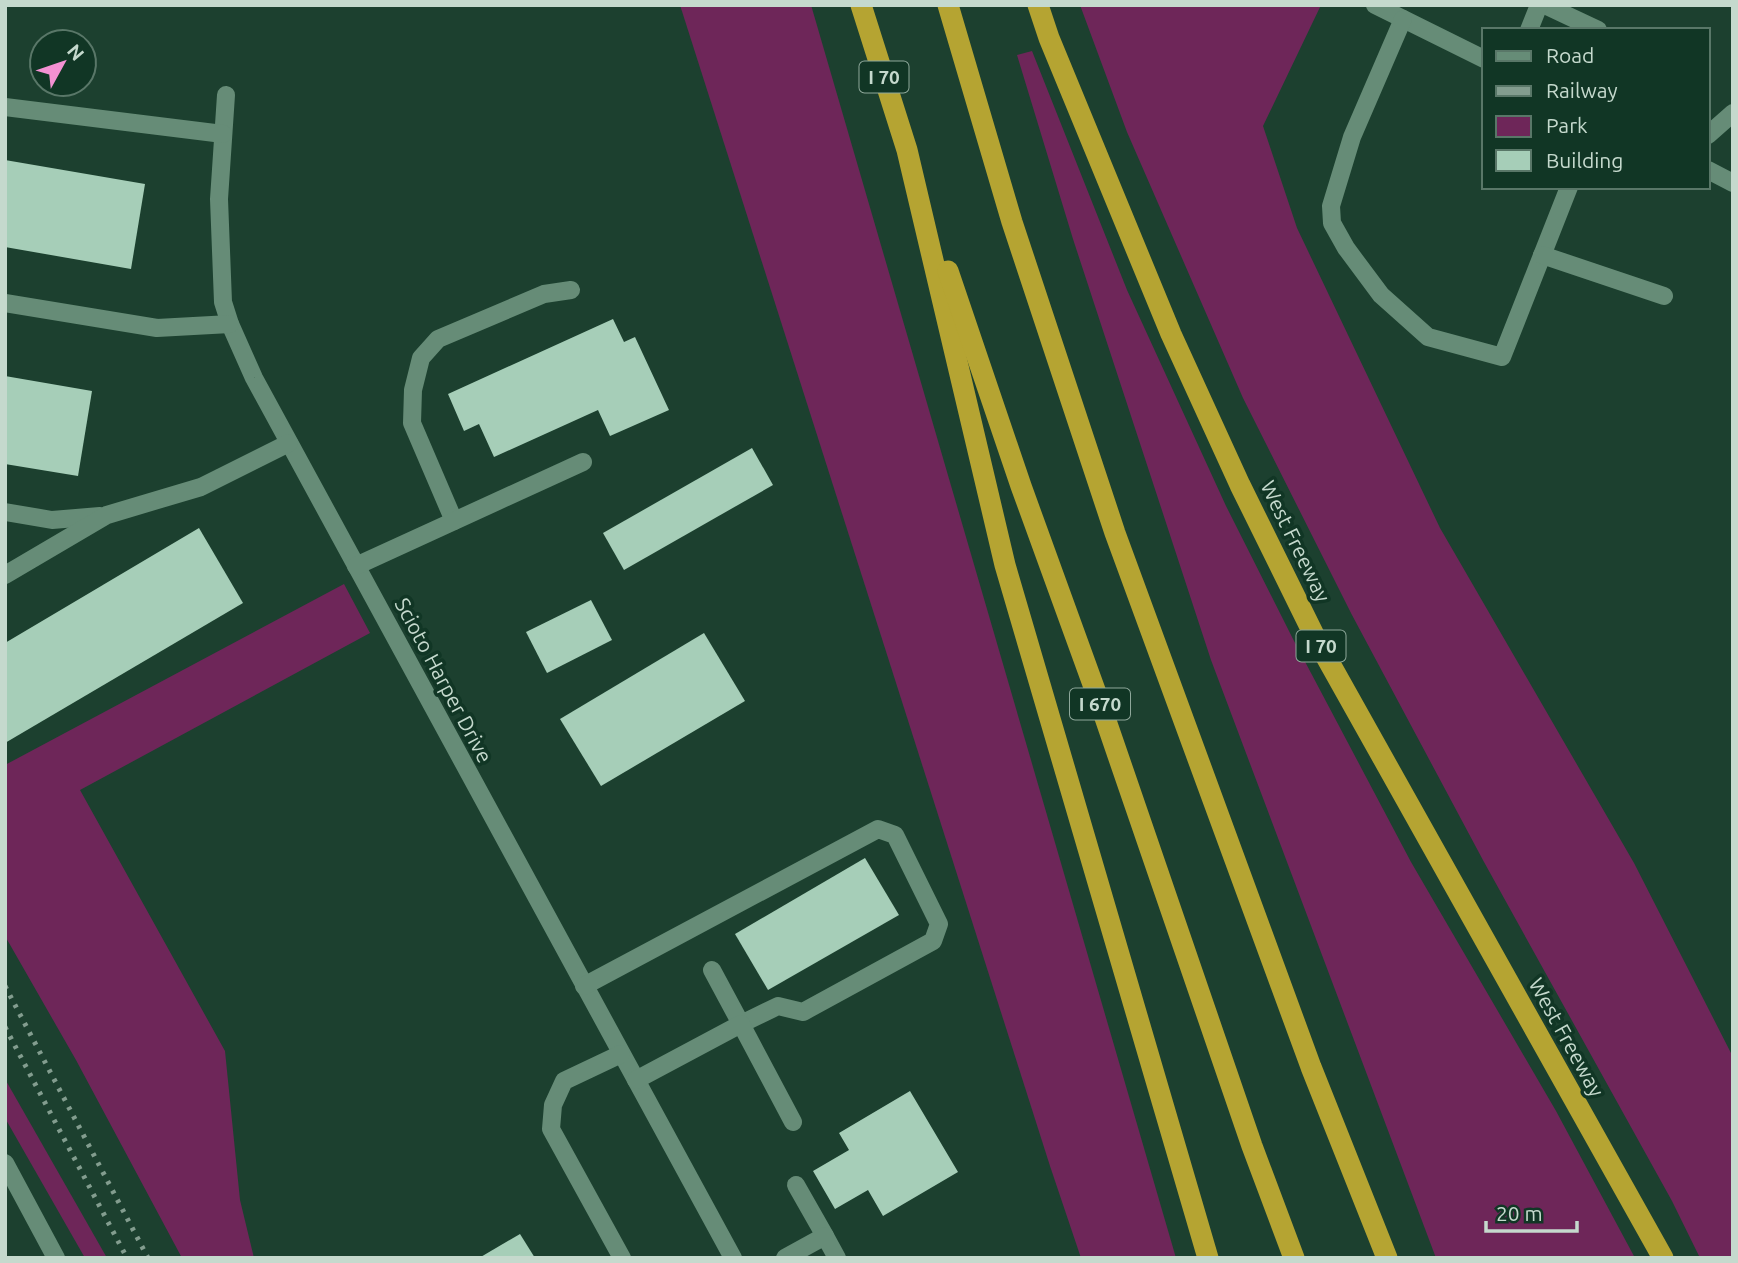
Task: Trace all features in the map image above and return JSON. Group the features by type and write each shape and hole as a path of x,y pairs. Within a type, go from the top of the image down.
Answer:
{"highway":[{"name":"I 70","path":"860,5 907,149 1005,565 1208,1258"},
{"path":"948,5 1012,222 1115,533 1311,1067 1387,1258"},
{"name":"West Freeway","path":"1038,5 1049,38 1171,334 1240,485 1315,637 1663,1258"},
{"name":"I 670","path":"907,149 1021,485 1103,712 1252,1146 1294,1258"}],"street":[{"path":"1375,5 1482,58"},
{"path":"1530,28 1539,5"},
{"path":"1545,5 1594,28"},
{"path":"1403,19 1352,137 1331,206 1332,223 1346,248 1381,295 1428,337 1503,357 1568,189"},
{"name":"Scioto Harper Drive","path":"226,95 219,199 223,302 230,324 254,378 289,443 733,1258"},
{"path":"5,107 223,134"},
{"path":"1710,133 1733,113"},
{"path":"1710,171 1733,183"},
{"path":"1542,255 1664,296"},
{"path":"454,521 412,424 413,390 421,358 438,340 544,293 571,290"},
{"path":"5,303 157,328 230,324"},
{"path":"5,512 52,520 107,515 201,487 289,443"},
{"path":"356,566 583,462"},
{"path":"5,575 107,515"},
{"path":"584,986 878,829 895,835 939,924 933,942 803,1012 778,1006 636,1080"},
{"path":"712,970 793,1122"},
{"path":"621,1054 564,1081 553,1105 551,1129 622,1258"},
{"path":"5,1163 56,1258"},
{"path":"796,1185 837,1258"},
{"path":"785,1258 824,1237"}],"green space":[{"path":"680,5 811,5 1176,1258 1081,1258"},
{"path":"1080,5 1321,5 1263,126 1297,228 1440,528 1634,863 1733,1057 1733,1258 1700,1258 1672,1201 1484,862 1352,615 1243,398 1127,132"},
{"path":"1032,51 1127,290 1226,506 1411,862 1556,1111 1635,1258 1436,1258 1211,660 1073,239 1017,55"},
{"path":"344,584 370,633 80,790 225,1051 240,1200 254,1258 182,1258 76,1060 5,936 5,765"},
{"path":"5,1079 107,1258 85,1258 5,1118"}],"building":[{"path":"5,160 145,184 131,269 5,247"},
{"path":"613,319 624,342 635,337 669,410 610,436 598,410 494,457 479,424 464,431 448,394"},
{"path":"5,376 92,391 78,476 5,464"},
{"path":"752,448 773,485 624,570 603,533"},
{"path":"199,528 243,603 5,743 5,643"},
{"path":"591,600 612,640 547,673 526,632"},
{"path":"704,633 745,701 601,786 560,719"},
{"path":"865,858 899,915 768,990 735,934"},
{"path":"910,1091 958,1172 883,1216 868,1190 835,1209 813,1171 849,1150 839,1133"},
{"path":"520,1234 535,1258 479,1258"}],"railway":[{"path":"5,986 148,1258"},
{"path":"5,1027 127,1258"}]}
